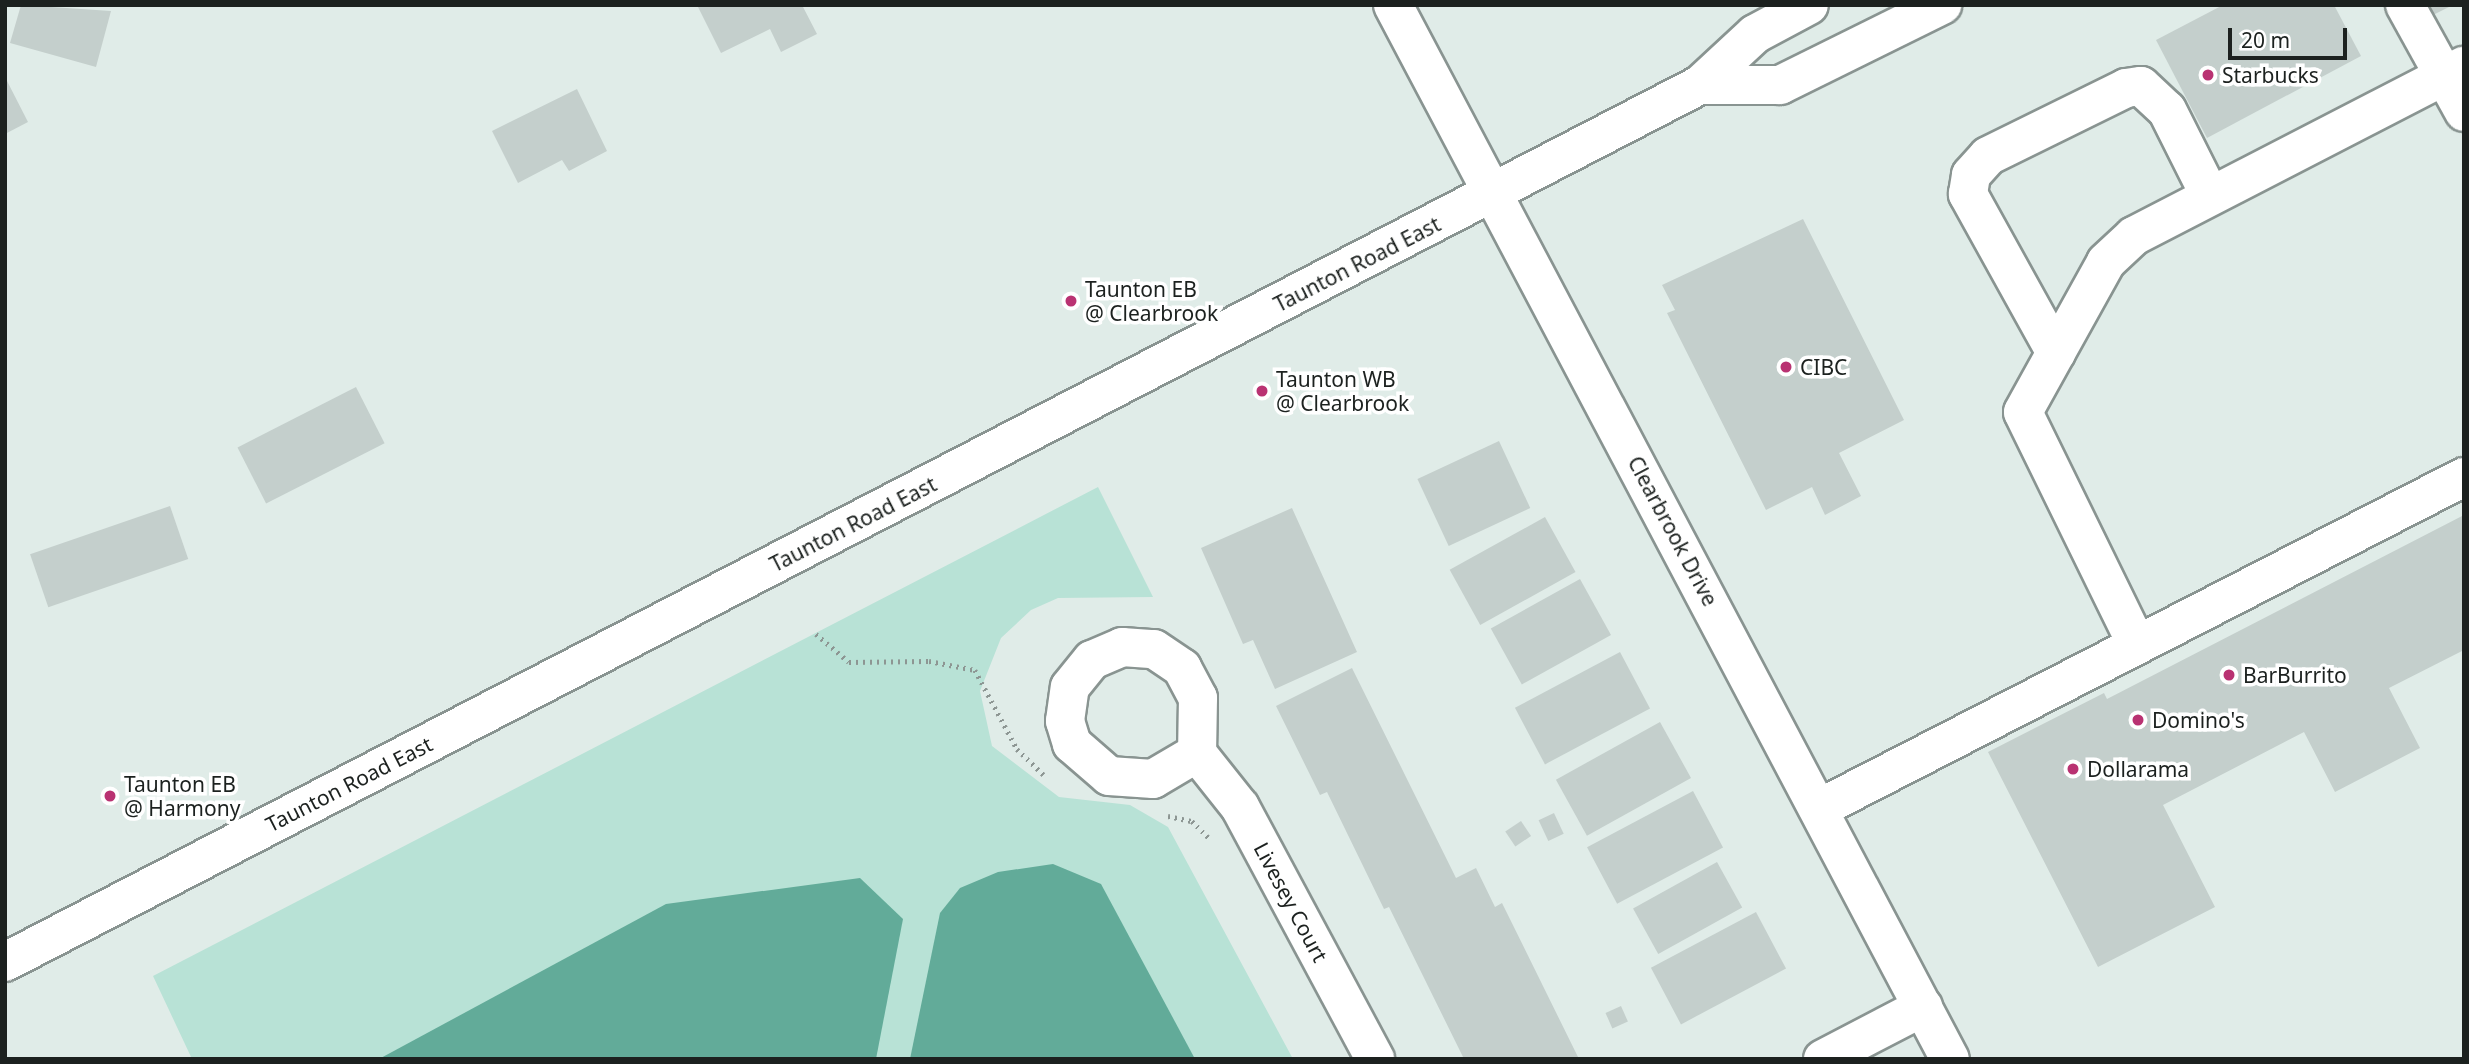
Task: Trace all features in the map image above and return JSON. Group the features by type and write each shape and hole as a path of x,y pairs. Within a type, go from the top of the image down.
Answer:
{"main road":[{"name":"Clearbrook Drive","path":"1392,5 1494,192 1950,1059"},
{"name":"Taunton Road East","path":"5,962 1700,85 1755,34 1810,5"},
{"name":"Taunton Road East","path":"1700,85 1780,85 1942,5"},
{"path":"2405,5 2454,71 2464,112"},
{"path":"2137,645 2023,412 2106,262 2134,236 2454,71"},
{"path":"2056,353 1968,194 1971,175 1988,156 2126,88 2141,86 2167,110 2210,197"},
{"path":"1820,808 2464,477"},
{"name":"Livesey Court","path":"1197,753 1240,807 1375,1059"},
{"path":"1823,1059 1923,1007"}],"shaded area":[{"path":"1098,487 1153,597 1058,598 1031,610 1001,638 980,691 992,746 1059,797 1130,805 1168,827 1293,1059 192,1059 153,976"},
{"path":"1053,864 1101,884 1195,1059 910,1059 940,913 960,888 998,872"},
{"path":"860,878 903,919 876,1059 379,1059 666,904"}],"building":[{"path":"21,5 111,11 96,67 10,43"},
{"path":"697,5 802,5 817,34 781,52 770,29 721,53"},
{"path":"2223,5 2334,5 2361,56 2207,138 2156,40"},
{"path":"2428,5 2453,5 2433,15"},
{"path":"5,77 28,122 5,134"},
{"path":"577,89 607,151 569,171 562,160 518,183 492,131"},
{"name":"CIBC","path":"1803,219 1904,420 1839,453 1861,496 1825,515 1812,487 1766,510 1667,313 1675,310 1662,285"},
{"path":"356,387 385,443 266,504 237,447"},
{"path":"1499,441 1530,508 1449,546 1417,479"},
{"path":"170,506 188,559 48,607 30,554"},
{"path":"1292,508 1357,652 1275,689 1253,640 1243,644 1201,548"},
{"path":"2464,515 2464,650 2389,688 2420,748 2335,792 2304,732 2163,805 2215,907 2098,967 1988,752 2104,693 2107,699"},
{"path":"1545,517 1576,572 1480,625 1450,570"},
{"path":"1580,579 1611,635 1522,684 1491,628"},
{"path":"1620,652 1650,709 1545,764 1515,708"},
{"path":"1352,668 1456,878 1476,868 1495,907 1502,903 1579,1059 1464,1059 1389,907 1384,909 1327,792 1320,795 1276,706"},
{"path":"1660,722 1691,778 1587,836 1556,780"},
{"path":"1693,791 1723,848 1617,904 1587,847"},
{"path":"1554,813 1564,834 1548,841 1539,820"},
{"path":"1521,821 1531,836 1515,847 1505,832"},
{"path":"1717,862 1742,907 1658,954 1633,909"},
{"path":"1756,912 1786,969 1681,1024 1651,968"},
{"path":"1621,1006 1628,1022 1612,1028 1605,1013"}],"place":[{"name":"Starbucks","path":"2208,75"},
{"name":"Taunton EB @ Clearbrook","path":"1071,301"},
{"name":"CIBC","path":"1786,367"},
{"name":"Taunton WB @ Clearbrook","path":"1262,391"},
{"name":"BarBurrito","path":"2229,675"},
{"name":"Domino's","path":"2138,720"},
{"name":"Dollarama","path":"2073,769"},
{"name":"Taunton EB @ Harmony","path":"110,796"}]}
